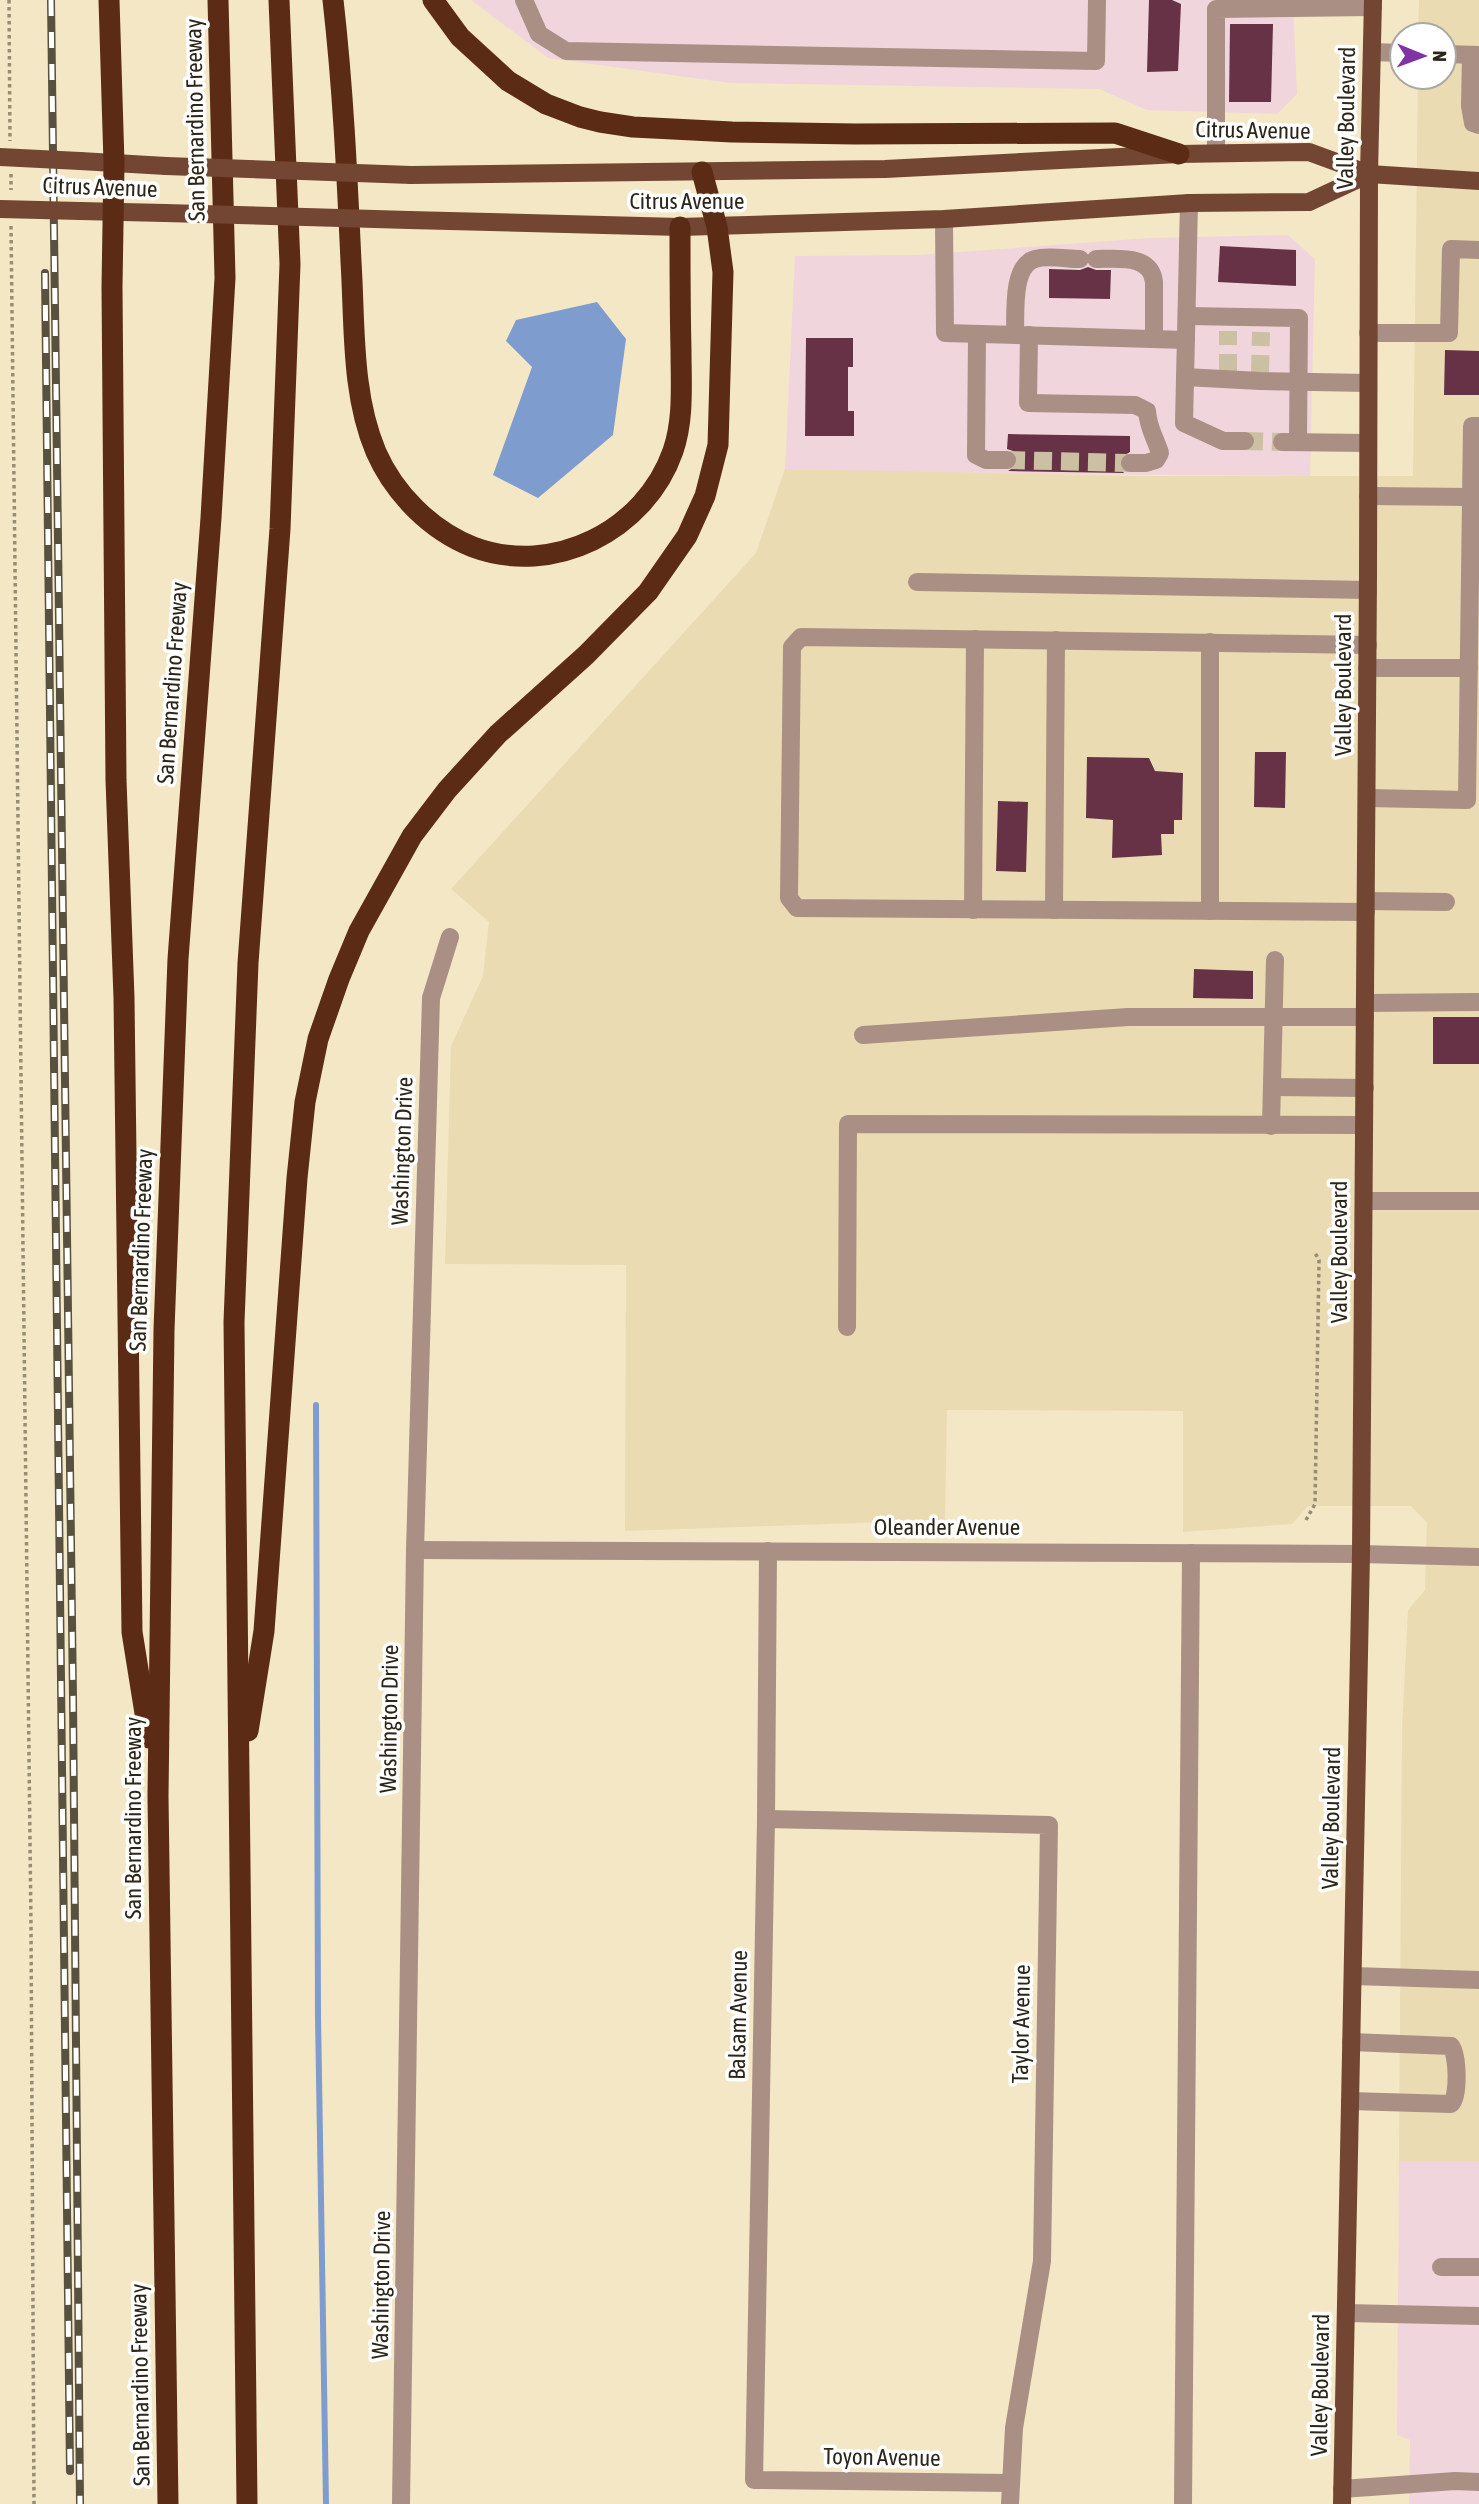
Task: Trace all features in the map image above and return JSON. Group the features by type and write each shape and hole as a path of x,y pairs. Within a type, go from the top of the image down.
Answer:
{"highway":[{"path":"109,0 114,163 112,287 116,780 124,998 132,1632 158,1796"},
{"name":"San Bernardino Freeway","path":"168,2504 158,1796 164,1329 178,959 211,518 225,278 218,0"},
{"path":"247,2504 234,1322 248,963 280,529 290,264 279,0"},
{"path":"333,0 339,51 353,306 362,409 375,449 394,483 415,508 448,534 473,547 494,553 515,556 551,555 604,535 627,519 645,500 668,463 680,416 680,227"},
{"path":"433,0 460,37 508,81 554,107 600,122 633,127 732,132 1115,133 1179,154"},
{"path":"238,1792 264,1631 297,1178 306,1102 318,1040 359,931 412,836 447,790 498,734 586,655 648,592 687,536 705,496 718,445 723,285 717,227 702,172"}],"main road":[{"name":"Valley Boulevard","path":"1342,2497 1361,1554 1368,645 1368,174 1373,4"},
{"name":"Citrus Avenue","path":"7,159 411,175 885,169 1179,154 1309,152 1368,174 1479,181"},
{"name":"Citrus Avenue","path":"7,209 717,227 944,219 1189,203 1309,202 1368,174"}],"street":[{"path":"524,0 539,34 566,51 1096,61 1097,0"},
{"path":"1216,153 1216,9 1373,4"},
{"path":"1372,52 1388,53"},
{"path":"1475,55 1470,106 1473,123 1479,125"},
{"path":"1189,203 1184,423 1223,441 1245,441"},
{"path":"944,219 945,333 1186,340"},
{"path":"1368,332 1449,333 1451,249 1479,250"},
{"path":"1130,463 1156,460 1160,453 1150,433 1147,411 1135,405 1028,403 1017,278 1027,264 1035,259 1139,261 1147,265 1153,273 1154,339"},
{"path":"1187,316 1228,324 1261,325 1299,318 1298,381 1290,442 1368,443"},
{"path":"977,334 976,455 986,460 1007,460"},
{"path":"1185,377 1228,375 1368,383"},
{"path":"1367,799 1467,800 1473,771 1469,668 1474,608 1472,426 1479,426"},
{"path":"1367,496 1471,497"},
{"path":"917,582 1368,590"},
{"path":"1368,645 801,637 792,647 789,898 797,908 973,910 1210,911 1446,902"},
{"path":"973,910 975,639"},
{"path":"1054,910 1056,640"},
{"path":"1210,642 1210,911"},
{"path":"1367,668 1469,668"},
{"name":"Washington Drive","path":"401,2504 415,1550 431,998 450,937"},
{"path":"1271,1126 1275,960"},
{"path":"863,1035 1128,1017 1275,1017 1479,1002"},
{"path":"1272,1087 1365,1088"},
{"path":"847,1327 848,1124 1364,1125"},
{"path":"1364,1201 1479,1201"},
{"name":"Oleander Avenue","path":"415,1550 1361,1554 1479,1557"},
{"name":"Balsam Avenue","path":"754,2480 768,1551"},
{"path":"1182,2504 1191,1553"},
{"name":"Taylor Avenue","path":"766,1819 1049,1825 1042,2261 1014,2428 1010,2504"},
{"path":"1353,1976 1479,1980"},
{"path":"1350,2101 1451,2104 1455,2098 1456,2057 1451,2046 1351,2042"},
{"path":"1441,2267 1479,2267"},
{"path":"1346,2314 1479,2316"},
{"name":"Toyon Avenue","path":"754,2480 1010,2483"},
{"path":"1342,2497 1455,2481 1479,2482"}],"path":[{"path":"9,0 7,209 30,1870 34,2504"},
{"path":"1306,1520 1315,1504 1319,1260 1314,1251"}],"shaded area":[{"path":"471,0 1293,0 1297,94 1277,114 1147,110 1099,89 730,83 548,58"},
{"path":"1419,0 1479,0 1479,2161 1399,2161 1402,1729 1408,1610 1425,1590 1427,1523 1411,1506 1308,1506 1292,1524 1183,1532 1183,1411 947,1410 945,1520 625,1531 626,1265 445,1264 451,1046 483,976 489,922 451,889 756,553 785,469 1141,476 1413,476 1418,91 1458,91 1458,21 1418,21"},
{"path":"1288,235 1315,259 1310,476 785,469 795,256 918,255 1149,238"},
{"path":"1399,2161 1479,2161 1479,2504 1409,2504 1410,2440 1397,2435"}],"water":[{"path":"597,302 626,339 613,435 538,498 493,475 532,367 506,341 516,320"}],"building":[{"path":"1149,0 1172,0 1181,4 1178,71 1147,72"},
{"path":"1230,24 1273,24 1271,102 1229,102"},
{"path":"1220,246 1296,250 1296,286 1218,282"},
{"path":"1088,267 1111,270 1110,299 1049,298 1049,269 1080,270"},
{"path":"806,338 853,338 853,367 848,367 848,411 854,411 854,436 805,436"},
{"path":"1445,350 1479,351 1479,395 1444,395"},
{"path":"1008,434 1130,436 1130,452 1120,458 1120,468 1124,473 1008,471 1016,466 1018,459 1013,451 1007,449"},
{"path":"1255,752 1286,752 1285,808 1254,807"},
{"path":"1087,757 1149,758 1155,771 1183,773 1182,820 1174,820 1174,834 1161,834 1162,855 1112,858 1113,820 1086,818"},
{"path":"998,801 1028,802 1026,872 996,871"},
{"path":"1194,969 1253,971 1253,999 1193,998"},
{"path":"1433,1017 1479,1017 1479,1064 1433,1064"}],"waterway":[{"path":"316,1405 318,2016 326,2504"}],"tunnel":[{"path":"1228,331 1228,372"},
{"path":"1260,373 1261,332"},
{"path":"1245,441 1282,442"},
{"path":"1007,460 1130,463"}],"railway":[{"path":"51,0 73,1698 80,2504"},
{"path":"45,273 70,2471"}]}
